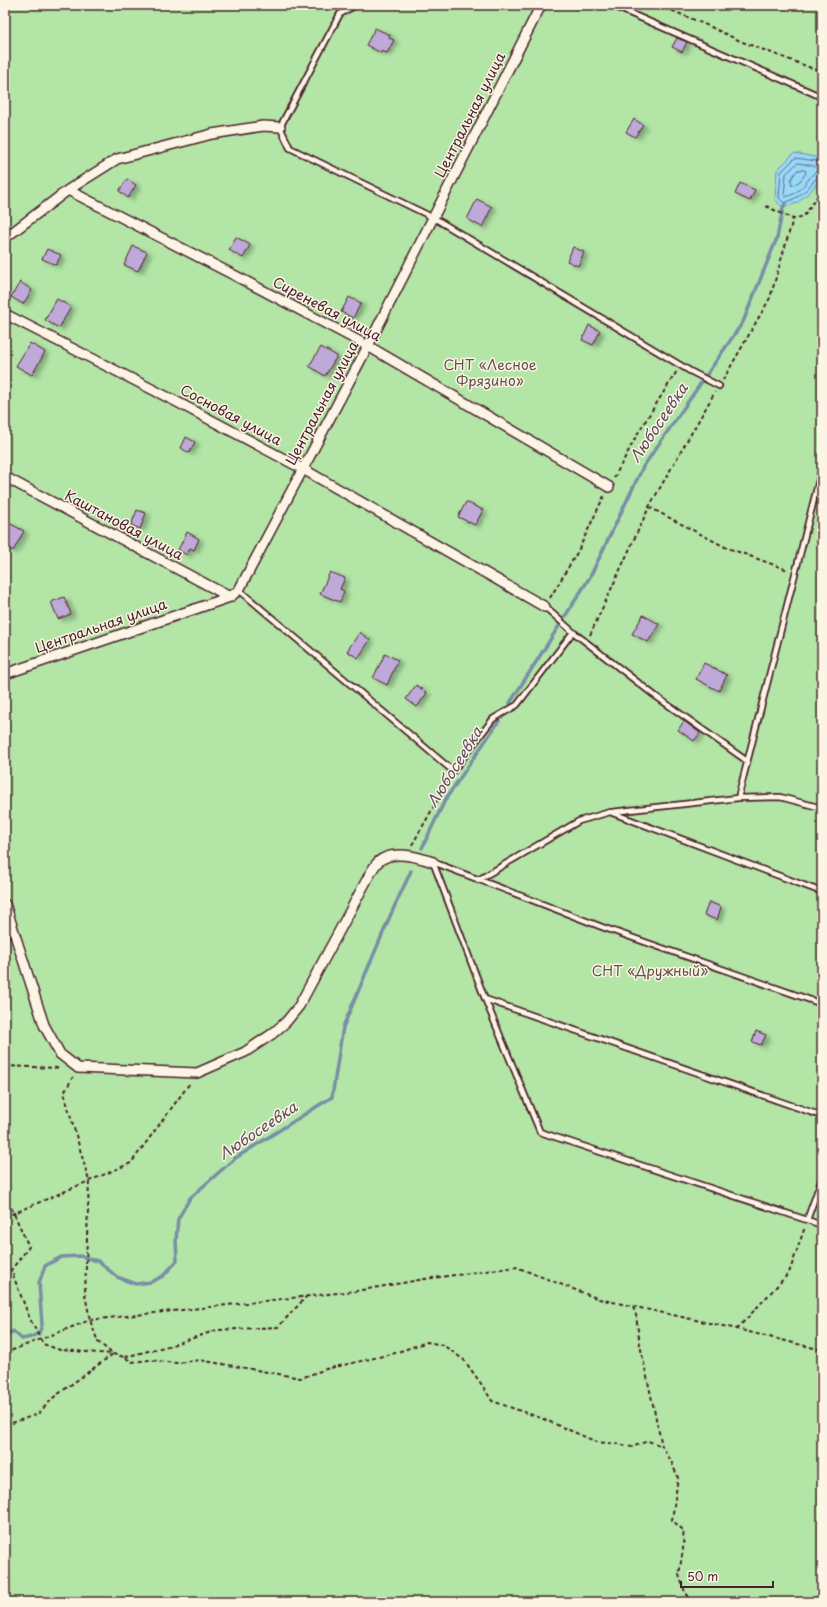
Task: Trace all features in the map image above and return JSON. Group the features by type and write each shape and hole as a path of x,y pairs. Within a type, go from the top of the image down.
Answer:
{"street":[{"name":"Центральная улица","path":"5,674 230,597 239,590 368,346 541,5"},
{"path":"5,238 68,190 117,159 212,134 263,126 280,127"},
{"name":"Сиреневая улица","path":"68,190 368,346 608,487"},
{"name":"Сосновая улица","path":"5,314 303,469 545,607"},
{"name":"Каштановая улица","path":"5,477 230,597"},
{"path":"5,904 44,1025 60,1054 78,1068 197,1073 245,1052 272,1034 286,1022 299,1006 371,872 379,861 389,856 407,855 433,862"}],"lane":[{"path":"356,5 340,14 280,127 290,148 434,218 690,371 719,386"},
{"path":"611,5 822,96"},
{"path":"738,798 822,468"},
{"path":"239,590 453,771 493,719 517,705 573,632"},
{"path":"545,607 573,632 654,695 747,761"},
{"path":"478,880 579,822 610,812 738,798 780,797 822,808"},
{"path":"610,812 822,892"},
{"path":"433,862 602,927 822,1004"},
{"path":"433,862 485,999 540,1132 822,1225"},
{"path":"485,999 822,1116"},
{"path":"807,1220 822,1178"}],"path":[{"path":"659,5 711,27 740,42 822,72"},
{"path":"766,206 793,219 804,216 822,187"},
{"path":"586,642 649,507 770,298 793,219"},
{"path":"649,507 725,547 795,573"},
{"path":"407,855 453,771"},
{"path":"5,1066 78,1068 64,1093 89,1181 85,1294 90,1320 98,1342 113,1354"},
{"path":"5,1217 131,1163 197,1073"},
{"path":"5,1205 11,1207 15,1213 29,1247 11,1270 18,1291 43,1344 60,1350 113,1354 124,1357 132,1362 150,1360 176,1363 206,1361 301,1378 326,1369 392,1354 427,1342 443,1345 464,1360 492,1401 541,1418 597,1442 632,1447 648,1441 662,1446"},
{"path":"737,1329 789,1273 807,1220"},
{"path":"5,1353 90,1320 356,1291 425,1279 516,1266 599,1299 737,1329 822,1350"},
{"path":"124,1357 172,1345 217,1330 278,1327 307,1297"},
{"path":"633,1307 636,1315 640,1345 662,1446 671,1461 678,1478 672,1520 683,1530 684,1542 679,1575 685,1592 693,1602"},
{"path":"5,1423 12,1423 38,1414 54,1397 113,1354"}],"green space":[{"path":"5,5 822,5 822,1602 5,1602"}],"water":[{"path":"794,153 820,158 822,176 811,191 797,203 783,208 775,199 777,170"}],"building":[{"path":"375,28 390,35 389,38 394,40 387,53 382,51 381,53 366,45"},
{"path":"677,38 687,42 682,52 672,47"},
{"path":"634,119 643,125 635,137 626,132"},
{"path":"127,179 136,185 128,198 119,191"},
{"path":"740,183 755,190 750,201 735,194"},
{"path":"477,199 492,207 482,227 467,219"},
{"path":"236,237 250,245 243,258 229,250"},
{"path":"133,246 147,252 138,271 124,265"},
{"path":"573,247 584,252 578,266 567,261"},
{"path":"47,249 61,255 56,265 42,259"},
{"path":"20,282 32,290 23,304 11,297"},
{"path":"349,297 361,303 353,318 341,312"},
{"path":"57,299 71,307 59,328 45,320"},
{"path":"589,325 600,331 593,345 582,340"},
{"path":"30,343 45,352 32,375 16,366"},
{"path":"321,347 337,356 325,376 309,366"},
{"path":"186,437 195,442 189,453 181,448"},
{"path":"466,502 483,510 475,525 458,517"},
{"path":"137,510 146,513 140,529 131,525"},
{"path":"5,521 24,531 13,551 5,546"},
{"path":"187,532 199,539 194,550 190,548 187,555 178,550"},
{"path":"330,572 345,578 340,589 344,591 340,602 320,594"},
{"path":"64,597 71,614 58,619 51,602"},
{"path":"643,615 659,624 648,642 632,634"},
{"path":"360,632 370,640 358,658 347,651"},
{"path":"385,654 398,660 387,685 373,678"},
{"path":"704,663 727,675 719,691 696,679"},
{"path":"416,685 427,693 417,707 406,699"},
{"path":"684,721 700,733 694,741 678,730"},
{"path":"709,902 721,907 717,920 704,915"},
{"path":"756,1031 766,1035 761,1045 752,1042"}],"waterway":[{"name":"Любосеевка","path":"510,703 590,577 643,467 743,322 777,238 785,204"},
{"name":"Любосеевка","path":"422,848 445,800 499,721"},
{"name":"Любосеевка","path":"5,1336 13,1331 22,1339 39,1333 42,1325 39,1283 45,1266 61,1257 80,1256 98,1261 117,1277 136,1284 151,1282 163,1276 177,1261 176,1239 178,1219 190,1198 234,1159 332,1097 343,1027 411,871"}],"park label":[{"name":"СНТ «Лесное Фрязино»","path":"490,374"},
{"name":"СНТ «Дружный»","path":"650,971"}]}
